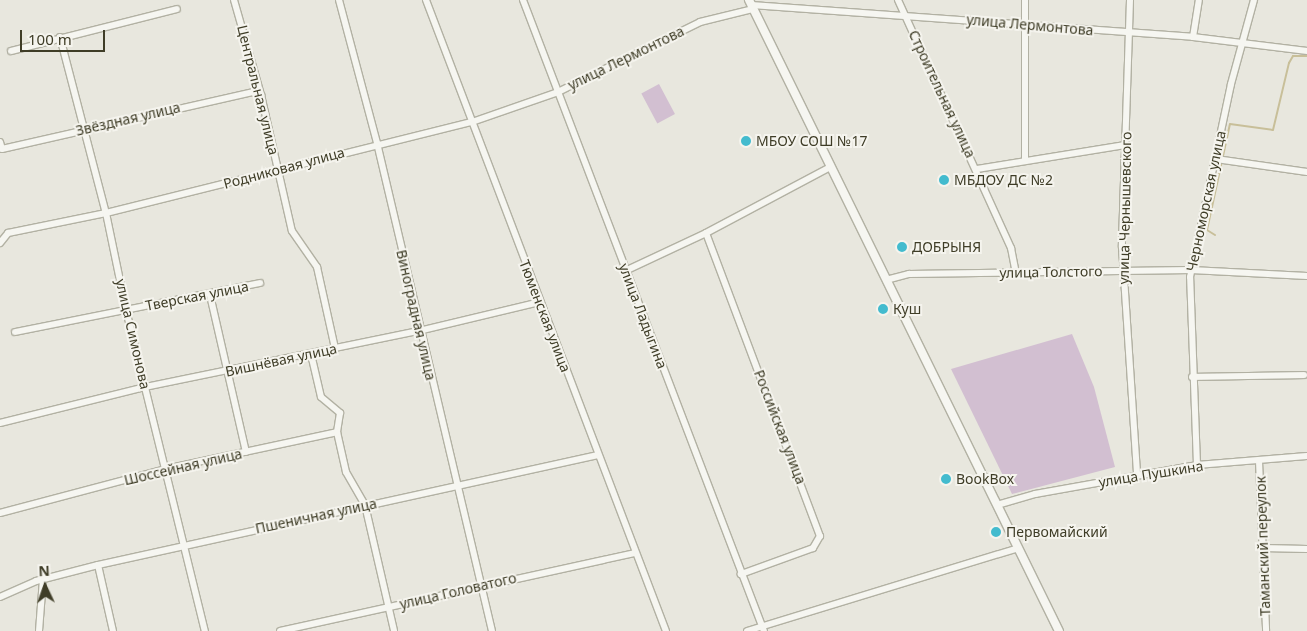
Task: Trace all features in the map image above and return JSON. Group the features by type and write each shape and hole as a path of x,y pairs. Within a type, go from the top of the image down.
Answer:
{"street":[{"name":"Центральная улица","path":"234,0 261,95 292,231 317,267 334,348"},
{"name":"Виноградная улица","path":"339,0 377,143 419,331 492,631"},
{"name":"Тюменская улица","path":"426,0 666,631"},
{"name":"улица Ладыгина","path":"523,0 763,629"},
{"name":"Строительная улица","path":"898,0 977,169 1011,248 1016,272"},
{"path":"1025,0 1025,159"},
{"name":"улица Чернышевского","path":"1130,0 1131,33 1125,145 1123,271 1137,475"},
{"path":"1193,37 1199,0"},
{"name":"Черноморская улица","path":"1197,466 1192,377 1191,270 1220,159 1242,41 1254,0"},
{"name":"улица Лермонтова","path":"558,92 700,22 751,5 1242,41 1307,51"},
{"path":"751,5 1059,631"},
{"path":"11,51 60,37 177,9"},
{"name":"улица Симонова","path":"60,37 82,129 106,213 126,310 205,631"},
{"name":"Звёздная улица","path":"0,142 2,149 82,129 253,92 261,95"},
{"name":"Родниковая улица","path":"0,243 8,233 106,213 377,143 472,122 558,92"},
{"path":"977,169 1025,159 1125,145"},
{"path":"1220,159 1307,172"},
{"path":"625,271 706,233 830,167"},
{"name":"Российская улица","path":"706,233 820,536 813,548 741,574"},
{"name":"улица Толстого","path":"886,280 909,274 1191,270 1307,276"},
{"name":"Тверская улица","path":"16,332 260,284"},
{"path":"210,295 230,371 246,452"},
{"name":"Вишнёвая улица","path":"0,423 21,416 146,386 230,371 419,331 540,302"},
{"path":"311,354 321,397 340,413 337,432 346,472 365,505 394,631"},
{"path":"1192,377 1304,375"},
{"name":"Шоссейная улица","path":"0,513 165,469 337,432"},
{"name":"Пшеничная улица","path":"0,597 40,580 98,565 598,455"},
{"name":"улица Пушкина","path":"997,505 1035,494 1137,475 1197,466 1307,456"},
{"name":"Таманский переулок","path":"1260,461 1266,631"},
{"path":"747,631 763,629 1018,548"},
{"path":"1263,548 1307,549"},
{"name":"улица Головатого","path":"280,631 481,585 636,553"},
{"path":"98,565 113,631"},
{"path":"39,631 40,580"}],"shaded area":[{"path":"659,84 675,114 657,123 641,93"},
{"path":"1072,334 1094,387 1115,467 1012,494 951,369"}],"waterway":[{"path":"1215,235 1207,230 1230,124 1273,130 1289,63 1293,56 1307,56"}],"place":[{"name":"МБОУ СОШ №17","path":"746,141"},
{"name":"МБДОУ ДС №2","path":"944,180"},
{"name":"ДОБРЫНЯ","path":"902,247"},
{"name":"Куш","path":"883,309"},
{"name":"BookBox","path":"946,479"},
{"name":"Первомайский","path":"996,532"}]}
